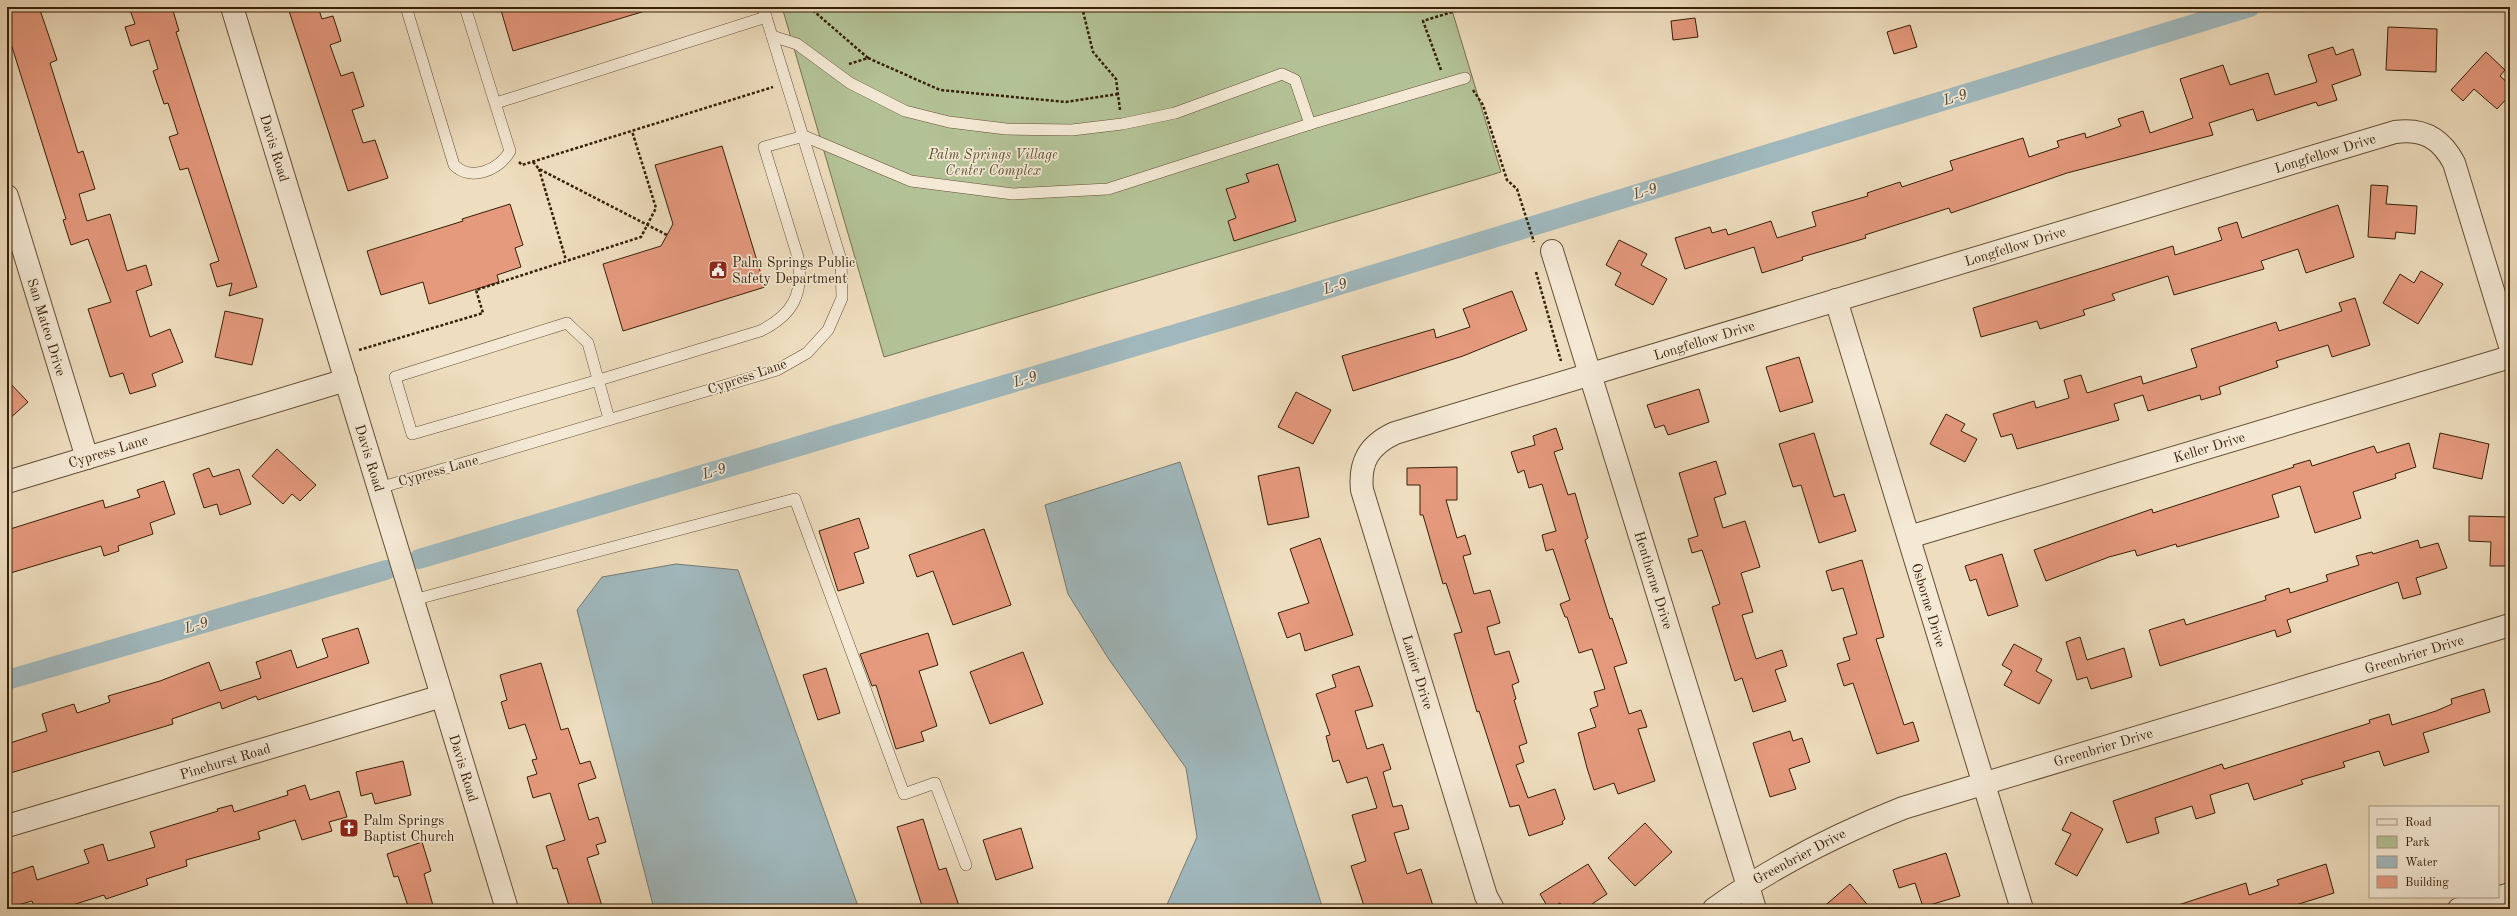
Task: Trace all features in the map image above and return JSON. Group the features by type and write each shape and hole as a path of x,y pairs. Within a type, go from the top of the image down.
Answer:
{"street":[{"name":"Davis Road","path":"232,7 507,909"},
{"name":"Longfellow Drive","path":"1382,439 1395,433 1836,300 2395,132 2409,130 2424,133 2437,139 2447,150 2454,163 2510,346"},
{"name":"San Mateo Drive","path":"7,196 87,458"},
{"name":"Henthorne Drive","path":"1543,248 1591,374 1755,909"},
{"name":"Osborne Drive","path":"1836,300 2022,909"},
{"name":"Keller Drive","path":"1908,537 2510,357"},
{"name":"Cypress Lane","path":"7,482 346,380"},
{"name":"Lanier Drive","path":"1382,439 1371,449 1364,461 1361,476 1362,490 1484,888 1493,909"},
{"name":"Greenbrier Drive","path":"1714,909 1748,884 1800,853 1851,829 1903,808 2510,625"},
{"name":"Pinehurst Road","path":"7,826 442,696"},
{"path":"2499,897 2510,894"},
{"path":"2459,909 2496,898"}],"lane":[{"path":"406,7 454,165 462,173 473,174 494,168 504,162 510,151 496,102 465,7"},
{"path":"496,102 764,12"},
{"name":"Cypress Lane","path":"379,488 777,370 807,353 828,330 842,298 841,260 804,136 764,12"},
{"path":"772,36 797,44 850,83 905,111 949,122 1006,129 1072,130 1122,124 1175,113 1282,74 1295,80 1310,124"},
{"path":"610,419 599,380 588,343 567,323 395,377 412,434 599,380 760,331 776,323 789,310 798,294 801,275 798,257 764,147 804,136 911,181 1013,194 1108,189 1310,124 1465,78"},
{"path":"413,600 795,499 904,794 935,783 966,865"}],"path":[{"path":"809,7 868,58 940,90 1066,102 1118,94"},
{"path":"1082,7 1093,52 1116,79 1122,124"},
{"path":"1445,84 1423,21 1468,7"},
{"path":"832,70 868,58"},
{"path":"1465,78 1483,105 1507,180 1517,189 1543,248"},
{"path":"510,151 522,165 787,83"},
{"path":"339,356 483,313 476,290 641,237 656,208 632,131"},
{"path":"532,161 539,168 667,235"},
{"path":"539,168 566,260"}],"green space":[{"name":"Palm Springs Village Center Complex","path":"782,7 1451,7 1501,172 884,357"}],"water":[{"path":"1180,462 1323,909 1165,909 1197,837 1186,768 1108,658 1068,594 1045,505"},
{"path":"676,564 738,570 859,909 654,909 577,610 602,577"}],"building":[{"path":"7,7 39,7 57,60 50,63 78,153 83,151 95,189 79,194 87,221 110,214 127,271 146,265 152,285 136,291 150,337 170,329 183,362 152,374 156,386 130,394 123,373 110,377 88,309 111,302 88,239 71,245 63,220 66,219 7,31"},
{"path":"129,7 172,7 179,31 176,32 257,287 229,296 232,283 217,287 210,264 219,261 188,168 180,170 169,137 178,134 168,103 164,104 153,71 158,69 149,40 131,46 125,27 135,24"},
{"path":"300,7 318,7 322,19 333,16 341,41 330,45 341,76 353,72 364,106 352,110 363,143 375,140 388,178 348,191 289,11"},
{"path":"500,7 644,7 645,11 513,51"},
{"path":"1695,18 1698,37 1673,40 1671,21"},
{"path":"1910,25 1917,47 1894,54 1887,32"},
{"path":"2388,27 2437,29 2436,72 2386,70"},
{"path":"2333,47 2336,55 2353,49 2361,75 2332,85 2337,100 2318,106 2316,102 2257,121 2253,109 2209,123 2213,135 2067,173 1951,213 1949,208 1865,235 1866,238 1802,257 1803,260 1762,273 1754,247 1685,269 1675,238 1710,227 1712,233 1726,229 1728,235 1771,221 1777,238 1816,226 1812,212 1868,196 1867,193 1900,182 1902,187 1953,170 1950,161 2023,138 2029,157 2059,147 2057,141 2085,133 2086,138 2121,126 2118,119 2143,111 2150,133 2193,118 2180,79 2223,65 2230,85 2268,73 2275,95 2317,82 2308,55"},
{"path":"2486,52 2505,70 2500,76 2510,85 2510,95 2497,109 2474,89 2463,101 2451,90"},
{"path":"722,146 765,287 623,331 603,264 661,246 673,224 655,165"},
{"path":"1278,164 1296,221 1234,241 1228,221 1236,218 1226,189 1249,182 1246,174"},
{"path":"2371,185 2388,186 2386,204 2417,206 2415,234 2396,232 2395,239 2368,237"},
{"path":"510,204 523,245 515,248 521,267 497,275 499,282 429,304 423,282 381,295 367,251 463,221 462,219"},
{"path":"2338,205 2354,257 2306,273 2298,249 2261,261 2264,269 2174,295 2168,276 2112,294 2115,300 2083,310 2085,315 2040,329 2037,321 1981,337 1973,308 2173,246 2175,255 2222,240 2218,228 2237,222 2242,238"},
{"path":"1619,240 1647,254 1641,265 1667,279 1653,305 1615,285 1621,273 1606,265"},
{"path":"2421,271 2443,284 2418,324 2383,303 2400,274 2414,283"},
{"path":"1512,291 1527,330 1463,356 1353,391 1342,356 1434,329 1436,338 1470,327 1463,309"},
{"path":"2355,298 2370,345 2332,357 2328,345 2276,361 2278,367 2219,387 2221,394 2201,400 2200,395 2148,411 2143,395 2114,404 2119,420 2017,449 2012,434 2001,437 1993,414 2034,401 2036,408 2069,398 2064,380 2081,375 2087,393 2141,376 2143,384 2197,367 2191,349 2276,322 2279,331 2342,311 2339,303"},
{"path":"225,311 263,319 252,365 215,357"},
{"path":"1799,357 1813,402 1780,412 1766,367"},
{"path":"7,380 28,402 7,421"},
{"path":"1699,389 1709,422 1668,435 1664,425 1655,428 1647,405"},
{"path":"1296,392 1331,410 1313,444 1278,427"},
{"path":"1946,414 1965,424 1961,431 1977,439 1965,462 1930,444"},
{"path":"1556,428 1563,449 1554,452 1568,495 1575,493 1588,538 1585,540 1610,619 1612,618 1627,663 1614,667 1629,714 1641,710 1647,727 1638,729 1655,781 1618,794 1614,783 1594,790 1587,768 1578,733 1596,727 1590,709 1598,706 1594,692 1605,689 1592,649 1579,653 1567,617 1565,617 1560,604 1570,600 1553,549 1546,551 1542,535 1556,531 1542,484 1529,488 1524,470 1518,473 1511,452 1535,445 1533,436"},
{"path":"1814,433 1834,497 1844,494 1856,531 1819,543 1801,485 1793,487 1779,444"},
{"path":"2440,433 2489,444 2482,479 2433,468"},
{"path":"2409,443 2416,467 2395,474 2396,478 2353,492 2361,518 2315,533 2300,486 2272,495 2279,517 2177,547 2176,544 2137,556 2135,550 2109,557 2046,581 2034,550 2152,509 2153,513 2294,467 2293,465 2310,460 2312,466 2374,446 2377,453"},
{"path":"277,449 316,485 300,501 292,494 283,504 252,476"},
{"path":"1716,461 1726,494 1714,498 1723,528 1745,521 1760,567 1741,573 1753,612 1742,615 1756,659 1782,650 1787,666 1775,670 1786,701 1753,712 1742,678 1735,681 1712,607 1720,604 1702,550 1692,553 1688,539 1698,536 1679,473"},
{"path":"1299,467 1309,517 1268,525 1258,476"},
{"path":"1457,467 1457,500 1446,500 1457,538 1465,535 1471,554 1463,556 1474,594 1490,590 1500,623 1487,627 1495,655 1509,651 1519,682 1512,685 1516,699 1514,700 1527,743 1519,746 1524,762 1516,765 1528,798 1555,789 1565,819 1562,822 1563,824 1529,836 1519,805 1510,807 1479,711 1477,712 1454,634 1462,632 1446,583 1443,584 1423,515 1420,515 1420,485 1407,485 1407,468"},
{"path":"209,468 213,477 239,469 251,504 220,515 217,504 204,508 193,474"},
{"path":"164,481 175,514 150,523 153,534 118,546 119,551 104,556 101,546 7,574 7,530 103,500 105,508 140,497 137,490"},
{"path":"2469,516 2510,517 2510,566 2490,566 2491,542 2469,541"},
{"path":"859,518 869,548 854,553 864,583 838,591 819,531"},
{"path":"984,529 1011,605 953,625 933,571 917,577 909,555"},
{"path":"1320,538 1353,635 1305,651 1300,633 1287,638 1278,613 1309,603 1290,549"},
{"path":"2418,540 2420,548 2438,543 2447,568 2416,578 2421,594 2403,599 2398,582 2287,620 2291,632 2277,637 2275,630 2160,666 2149,630 2184,619 2186,625 2266,600 2265,596 2289,588 2290,593 2328,581 2326,575 2359,565 2356,556 2372,552 2373,554"},
{"path":"2002,554 2018,606 1988,616 1976,579 1970,581 1965,566"},
{"path":"1862,560 1884,637 1876,639 1904,725 1913,722 1919,741 1877,754 1853,683 1844,686 1837,664 1850,660 1843,638 1857,634 1843,588 1832,591 1826,571"},
{"path":"358,628 369,663 258,700 256,696 222,709 220,702 172,719 173,724 7,774 7,744 47,731 42,714 74,704 77,713 110,702 108,696 160,681 209,662 220,691 261,678 256,662 291,650 297,668 328,657 322,639"},
{"path":"928,633 938,665 919,671 937,726 921,732 924,741 896,749 876,685 872,686 860,654"},
{"path":"2080,637 2087,660 2124,648 2132,677 2091,689 2087,677 2077,680 2066,642"},
{"path":"2014,644 2042,659 2036,671 2052,680 2039,704 2004,685 2012,671 2002,665"},
{"path":"1023,652 1043,704 990,724 970,672"},
{"path":"541,663 561,730 568,728 580,764 590,761 596,778 578,784 589,820 598,817 606,842 596,845 599,854 587,858 603,909 570,909 557,868 553,869 546,846 565,840 550,793 533,798 527,777 537,774 532,760 537,759 525,724 509,729 501,702 507,700 500,675"},
{"path":"1359,666 1373,706 1355,711 1367,749 1383,744 1391,769 1383,772 1393,807 1402,805 1409,829 1394,833 1407,874 1421,869 1434,909 1365,909 1351,866 1366,861 1352,815 1377,808 1367,777 1347,783 1339,760 1333,762 1326,736 1330,735 1316,694 1336,687 1332,675"},
{"path":"826,668 840,713 818,720 803,675"},
{"path":"2484,689 2490,712 2423,733 2429,752 2384,766 2379,751 2343,762 2345,767 2301,780 2303,784 2254,800 2248,783 2210,795 2215,813 2196,819 2192,806 2155,818 2159,833 2127,843 2113,801 2222,764 2224,769 2370,723 2369,720 2389,714 2392,725 2436,711 2452,704 2451,699"},
{"path":"1790,731 1793,741 1802,738 1810,762 1789,769 1796,789 1770,797 1753,743"},
{"path":"403,761 411,795 375,804 372,793 361,796 356,772"},
{"path":"305,785 310,800 339,791 347,817 329,822 332,831 302,840 295,820 258,832 260,839 186,860 187,866 146,879 148,885 106,899 104,895 60,909 35,909 32,901 7,908 7,875 33,866 37,880 89,863 84,850 103,844 108,861 155,847 150,832 218,811 217,809 232,805 234,812 288,795 287,791"},
{"path":"2071,812 2103,829 2077,876 2055,864 2071,834 2062,830"},
{"path":"923,819 939,870 946,868 960,909 923,909 897,827"},
{"path":"1645,823 1672,852 1635,886 1608,858"},
{"path":"1021,828 1033,868 996,880 983,840"},
{"path":"422,842 431,871 424,874 434,909 409,909 398,876 394,877 387,854"},
{"path":"1946,853 1960,896 1923,907 1915,883 1899,888 1893,870"},
{"path":"1588,864 1607,894 1592,904 1595,909 1564,909 1560,903 1549,909 1540,894"},
{"path":"2326,864 2334,893 2283,909 2175,909 2175,906 2246,883 2249,895 2279,885 2277,880"},
{"path":"1850,884 1871,909 1821,909"}],"waterway":[{"name":"L-9","path":"419,559 1287,301 2250,7"},
{"name":"L-9","path":"7,680 386,570"}],"place":[{"name":"Palm Springs Public Safety Department","path":"718,270"},
{"name":"Palm Springs Baptist Church","path":"349,828"}]}
